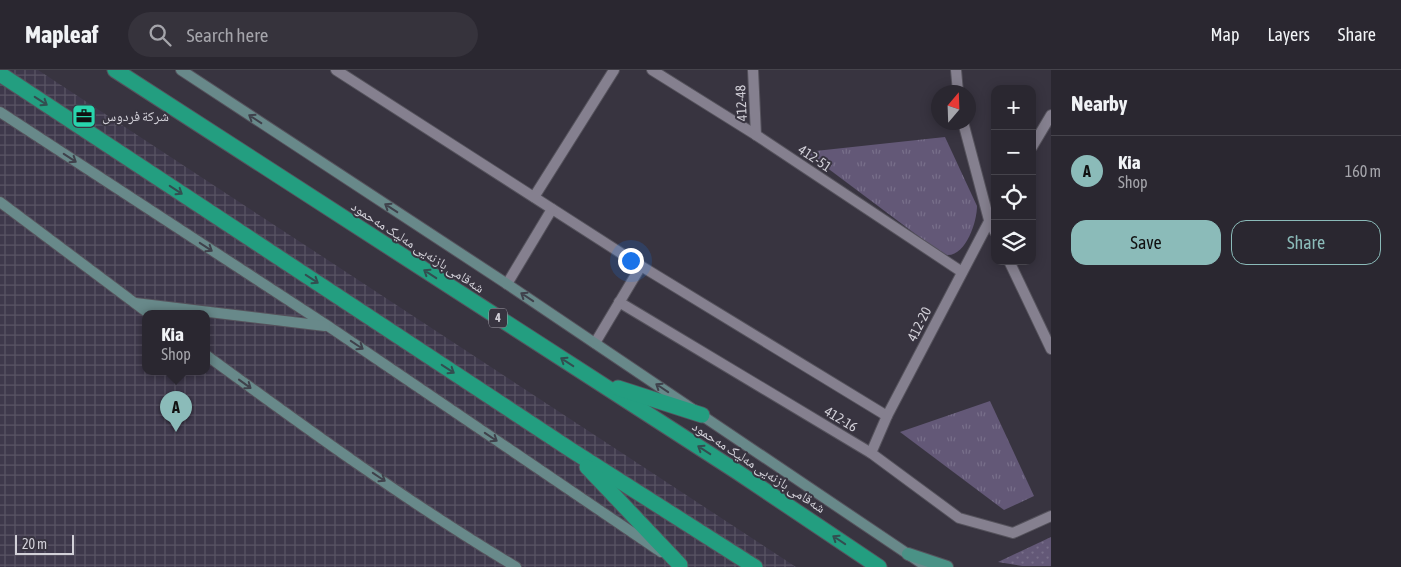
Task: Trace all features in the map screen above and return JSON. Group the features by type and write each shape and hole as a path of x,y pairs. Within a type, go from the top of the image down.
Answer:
{"highway":[{"name":"شەقامی بازنەیی مەلیک مەحمود","path":"115,70 736,470 879,567"},
{"path":"0,74 571,450 755,567"},
{"path":"597,382 702,415"},
{"path":"571,450 682,566"}],"main road":[{"path":"181,70 507,284 927,567"},
{"path":"0,112 328,326 682,566"},
{"path":"0,202 144,310"},
{"path":"135,303 194,310"},
{"path":"210,312 328,326"},
{"path":"210,358 306,428 477,544 516,567"},
{"path":"908,554 947,567"}],"street":[{"path":"336,70 641,266 887,416"},
{"path":"534,197 614,70"},
{"name":"412-51","path":"652,70 756,135 962,272"},
{"name":"412-48","path":"753,70 756,135"},
{"path":"956,70 957,85"},
{"path":"1036,139 1051,115"},
{"path":"965,130 991,224"},
{"path":"507,284 552,209"},
{"name":"412-20","path":"871,453 887,416 991,217"},
{"path":"1011,265 1051,349"},
{"path":"595,343 641,266"},
{"name":"412-16","path":"619,302 871,453 959,518 1013,533 1051,516"}],"shaded area":[{"path":"0,70 38,70 796,567 0,567"}],"green space":[{"path":"945,137 977,206 975,222 968,239 963,247 950,255 942,254 806,152"},
{"path":"990,401 1034,496 1004,510 900,432"},
{"path":"1051,537 1051,566 1022,566 998,562"}],"place":[{"name":"شركة فردوس","path":"84,116"},
{"name":"Kia","path":"176,432"}]}
